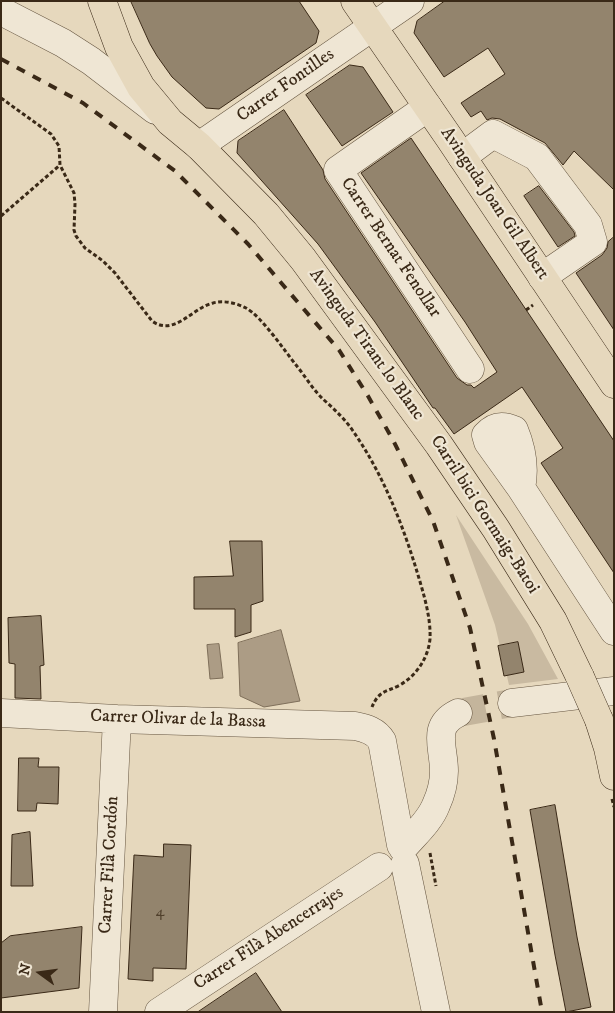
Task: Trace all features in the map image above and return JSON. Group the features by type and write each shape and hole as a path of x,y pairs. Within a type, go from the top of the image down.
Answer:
{"main road":[{"path":"102,1 119,47 130,69 141,87 170,122"},
{"name":"Avinguda Joan Gil Albert","path":"355,1 542,277 611,374"},
{"name":"Avinguda Tirant lo Blanc","path":"170,122 199,146 266,214 303,259 439,446 496,530 553,620 599,720 614,776"}],"street":[{"name":"Carrer Fontilles","path":"199,146 410,1"},
{"name":"Avinguda Tirant lo Blanc","path":"1,11 63,43 91,61 170,122"},
{"name":"Carrer Bernat Fenollar","path":"428,107 338,170 470,369"},
{"path":"462,157 493,134 537,156 588,225 593,242 542,277"},
{"path":"521,488 614,631"},
{"path":"512,704 614,691"},
{"name":"Carrer Olivar de la Bassa","path":"1,712 117,719 360,727"},
{"path":"397,856 436,807 444,771 440,736 442,727 447,720 458,713"},
{"name":"Carrer Filà Cordón","path":"103,1012 117,719"},
{"path":"360,727 379,736 382,741 397,856 436,1012"},
{"name":"Carrer Filà Abencerrajes","path":"159,1012 397,856"}],"path":[{"path":"1,98 51,134 59,146 60,165 74,193 76,236 86,248 115,273 152,321 158,326 172,325 212,303 231,303 247,309 264,325 324,400 343,418 368,455 393,505 411,553 428,614 430,638 418,672 401,684 381,693 375,699 360,727"},
{"path":"1,216 60,165"}],"shaded area":[{"path":"456,515 528,624 558,679 509,685 495,625"},
{"path":"281,630 300,701 264,707 240,696 238,643"},
{"path":"219,644 223,678 210,679 207,645"}],"building":[{"path":"131,1 299,1 319,31 316,43 219,109 206,108 172,77 157,56"},
{"path":"445,1 614,1 614,190 574,151 563,165 545,143 500,119 492,118 487,120 481,111 471,117 461,103 505,74 488,48 444,77 414,33 417,21"},
{"path":"350,65 363,67 393,112 342,146 306,95"},
{"path":"284,110 323,170 325,179 457,378 474,388 497,372 465,322 361,173 411,138 614,441 614,573 541,463 563,448 522,387 454,434 435,408 433,408 375,322 318,244 237,153 238,141"},
{"path":"539,186 574,232 575,236 558,247 524,196"},
{"path":"614,237 614,330 576,273 602,255 607,248 608,242"},
{"path":"230,541 262,541 263,601 251,605 251,632 235,637 235,609 194,609 194,577 233,576"},
{"path":"41,616 44,665 40,666 41,699 15,698 15,664 9,663 8,618"},
{"path":"518,642 524,672 504,676 498,646"},
{"path":"19,758 39,758 38,767 59,767 58,804 37,803 36,811 18,811"},
{"path":"555,805 577,937 591,1007 566,1012 530,810"},
{"path":"30,832 33,886 11,886 12,835"},
{"path":"164,844 191,845 186,969 153,968 153,981 128,979 134,855 163,857"},
{"path":"82,927 79,988 1,998 1,943 10,936"},
{"path":"256,973 282,1012 198,1012"}],"tunnel":[{"path":"458,713 512,703"}],"railway":[{"path":"1,59 83,103 175,171 248,244 339,350 393,440 433,521 470,628 494,739 542,1012"}]}
